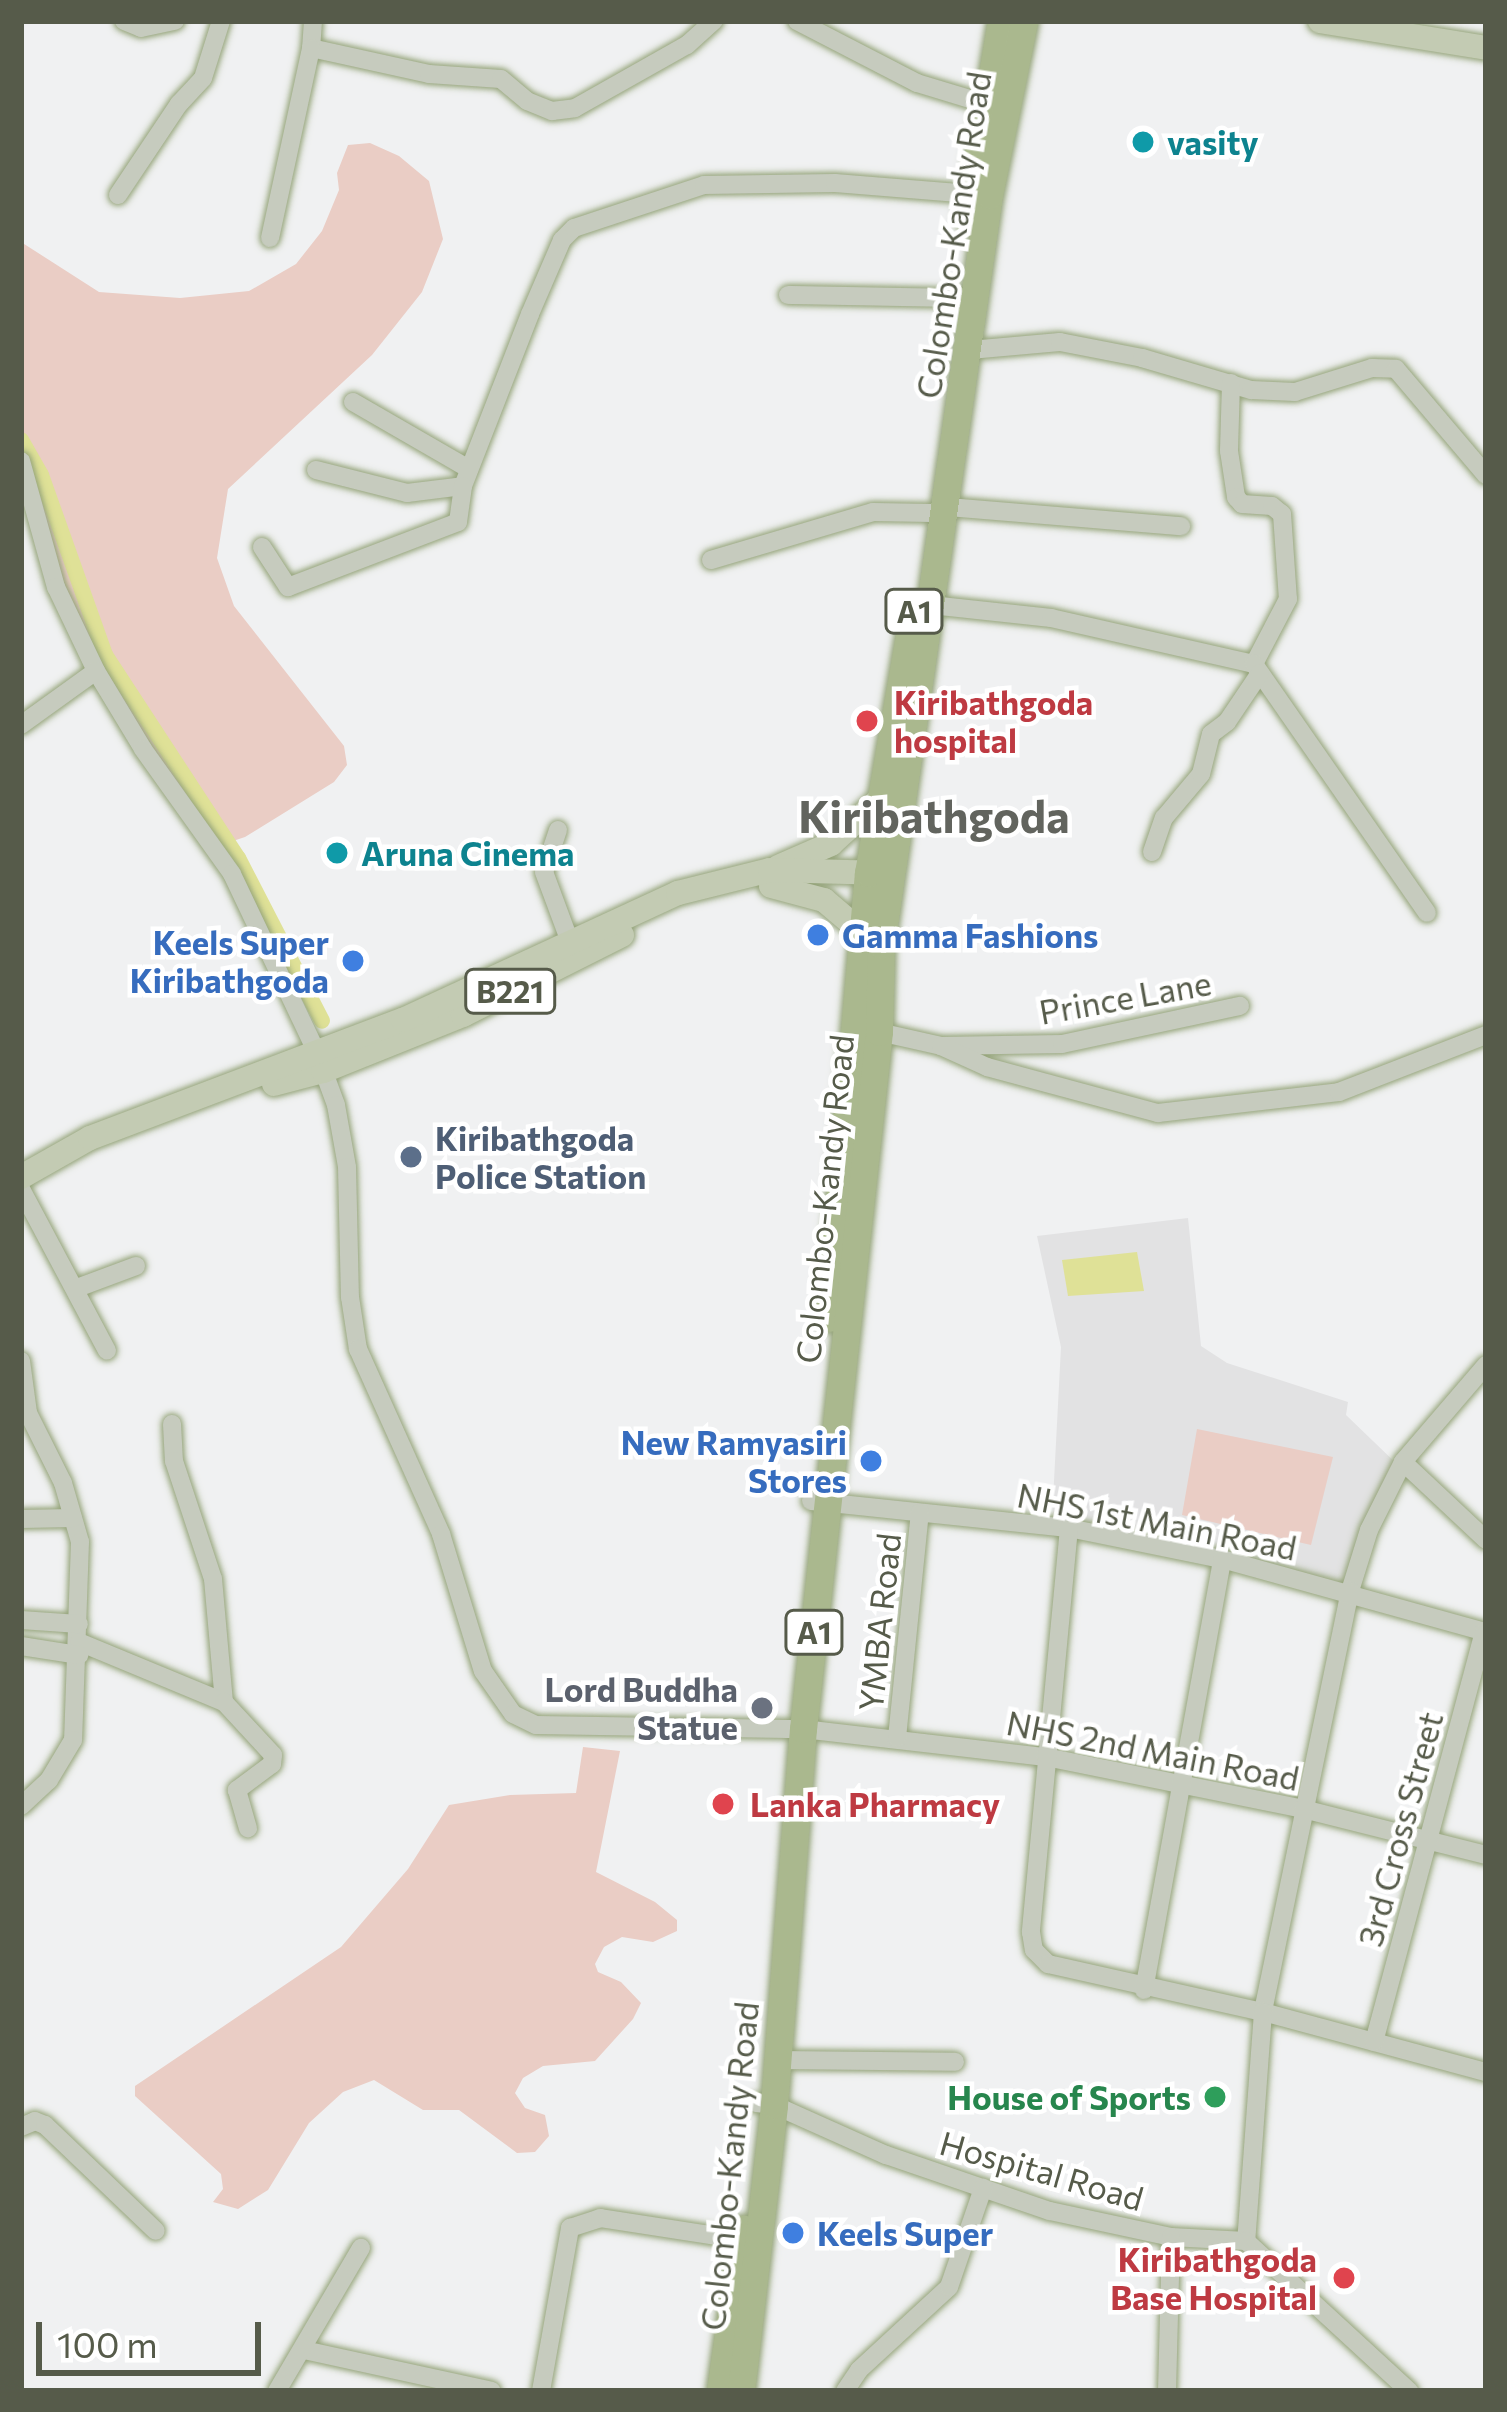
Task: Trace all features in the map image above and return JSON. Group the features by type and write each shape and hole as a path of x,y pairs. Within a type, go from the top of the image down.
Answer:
{"highway":[{"name":"Colombo-Kandy Road","path":"962,350 960,298 971,194 1001,21"},
{"name":"Colombo-Kandy Road","path":"819,1502 862,943 931,605 962,350 1024,21"},
{"name":"Colombo-Kandy Road","path":"741,2391 794,1729 879,1032 878,800 940,510"},
{"name":"Colombo-Kandy Road","path":"719,2391 765,2104 777,2060 794,1729"}],"main road":[{"path":"1320,21 1486,48"},
{"path":"771,878 831,844 878,800"},
{"path":"771,878 824,899 856,928 862,943"},
{"name":"B221","path":"320,1062 678,893 771,878 878,881"},
{"name":"B221","path":"21,1177 132,1120 463,1015 657,918 771,878"}],"street":[{"path":"124,21 141,28 175,21"},
{"path":"118,195 178,104 203,78 220,21"},
{"path":"270,238 313,21"},
{"path":"311,48 429,74 500,79 527,101 552,111 575,108 686,45 714,21"},
{"path":"797,21 917,83 986,104"},
{"path":"262,547 288,587 458,522 466,478 530,314 562,240 574,228 704,185 835,183 971,194"},
{"path":"788,295 960,298"},
{"path":"962,350 1060,342 1232,383 1294,392 1372,368 1396,369 1486,475"},
{"path":"1152,852 1164,818 1201,774 1211,734 1227,722 1288,599 1282,514 1272,506 1241,504 1236,496 1229,451 1232,383"},
{"path":"352,402 466,478"},
{"path":"21,461 56,587 96,671 143,749 232,874 320,1062"},
{"path":"316,470 407,494 466,478"},
{"path":"711,560 874,512 940,510 1180,526"},
{"path":"21,534 43,527"},
{"path":"931,605 1051,618 1257,668 1427,914"},
{"path":"21,724 96,671"},
{"path":"558,830 544,872 570,942"},
{"name":"Prince Lane","path":"879,1032 941,1046 1062,1044 1240,1006"},
{"path":"941,1046 988,1067 1158,1113 1339,1092 1486,1035"},
{"name":"NHS 2nd Main Road","path":"320,1062 336,1105 347,1167 350,1298 358,1349 441,1534 483,1671 513,1714 536,1724 794,1729 1046,1757 1303,1809 1486,1855"},
{"path":"21,1190 107,1351"},
{"path":"77,1288 136,1266"},
{"path":"21,1361 31,1442 73,1518 80,1542 73,1740 49,1780 21,1806"},
{"path":"1408,2391 1246,2241 1263,2012 1350,1592 1369,1530 1402,1462 1486,1366"},
{"path":"172,1424 174,1461 213,1579 224,1702"},
{"path":"1402,1462 1486,1540"},
{"name":"NHS 1st Main Road","path":"819,1502 1069,1528 1222,1559 1485,1632"},
{"name":"YMBA Road","path":"897,1738 920,1513"},
{"path":"21,1519 73,1518"},
{"path":"1069,1528 1046,1757 1034,1950 1048,1964 1144,1990 1263,2012 1486,2072"},
{"path":"1144,1990 1222,1559"},
{"path":"21,1621 79,1640 224,1702 273,1755 272,1764 237,1790 248,1828"},
{"name":"3rd Cross Street","path":"1374,2042 1485,1632"},
{"path":"21,1646 79,1640"},
{"path":"777,2060 956,2062"},
{"name":"Hospital Road","path":"765,2104 886,2155 1050,2211 1171,2237 1246,2241"},
{"path":"21,2127 35,2121 45,2125 156,2231"},
{"path":"845,2391 859,2370 949,2287 983,2188"},
{"path":"541,2391 570,2228 600,2218 742,2240"},
{"path":"1167,2391 1171,2237"},
{"path":"277,2391 361,2248"},
{"path":"304,2350 492,2391"}],"shaded area":[{"path":"370,143 399,156 429,181 443,239 422,292 372,355 228,489 217,558 234,606 344,746 347,765 334,782 245,837 218,846 132,721 76,621 21,450 21,242 99,292 180,298 249,291 296,264 322,231 339,190 337,173 348,145"},
{"path":"1188,1218 1201,1346 1227,1363 1348,1402 1346,1415 1400,1467 1348,1588 1052,1519 1061,1347 1037,1236"},
{"path":"1137,1252 1144,1291 1068,1296 1062,1260"},
{"path":"1197,1429 1333,1457 1311,1545 1182,1515"},
{"path":"583,1747 620,1751 596,1872 655,1902 677,1920 677,1931 653,1942 622,1937 604,1947 595,1964 598,1972 621,1982 641,2003 633,2019 595,2061 543,2066 523,2078 515,2093 525,2108 545,2115 549,2136 535,2152 517,2153 459,2110 423,2110 374,2080 343,2092 309,2123 268,2190 238,2209 213,2202 223,2189 221,2174 135,2096 135,2086 341,1947 408,1869 449,1805 510,1795 576,1793"}],"waterway":[{"path":"21,440 41,475 105,655 238,858 322,1021"}],"place":[{"name":"vasity","path":"1143,142"},
{"name":"Kiribathgoda hospital","path":"867,721"},
{"name":"Aruna Cinema","path":"337,853"},
{"name":"Gamma Fashions","path":"818,935"},
{"name":"Keels Super Kiribathgoda","path":"353,961"},
{"name":"Kiribathgoda Police Station","path":"411,1157"},
{"name":"New Ramyasiri Stores","path":"871,1461"},
{"name":"Lord Buddha Statue","path":"762,1708"},
{"name":"Lanka Pharmacy","path":"723,1804"},
{"name":"House of Sports","path":"1215,2097"},
{"name":"Keels Super","path":"793,2233"},
{"name":"Kiribathgoda Base Hospital","path":"1344,2278"}],"district":[{"name":"Kiribathgoda","path":"934,815"}]}
